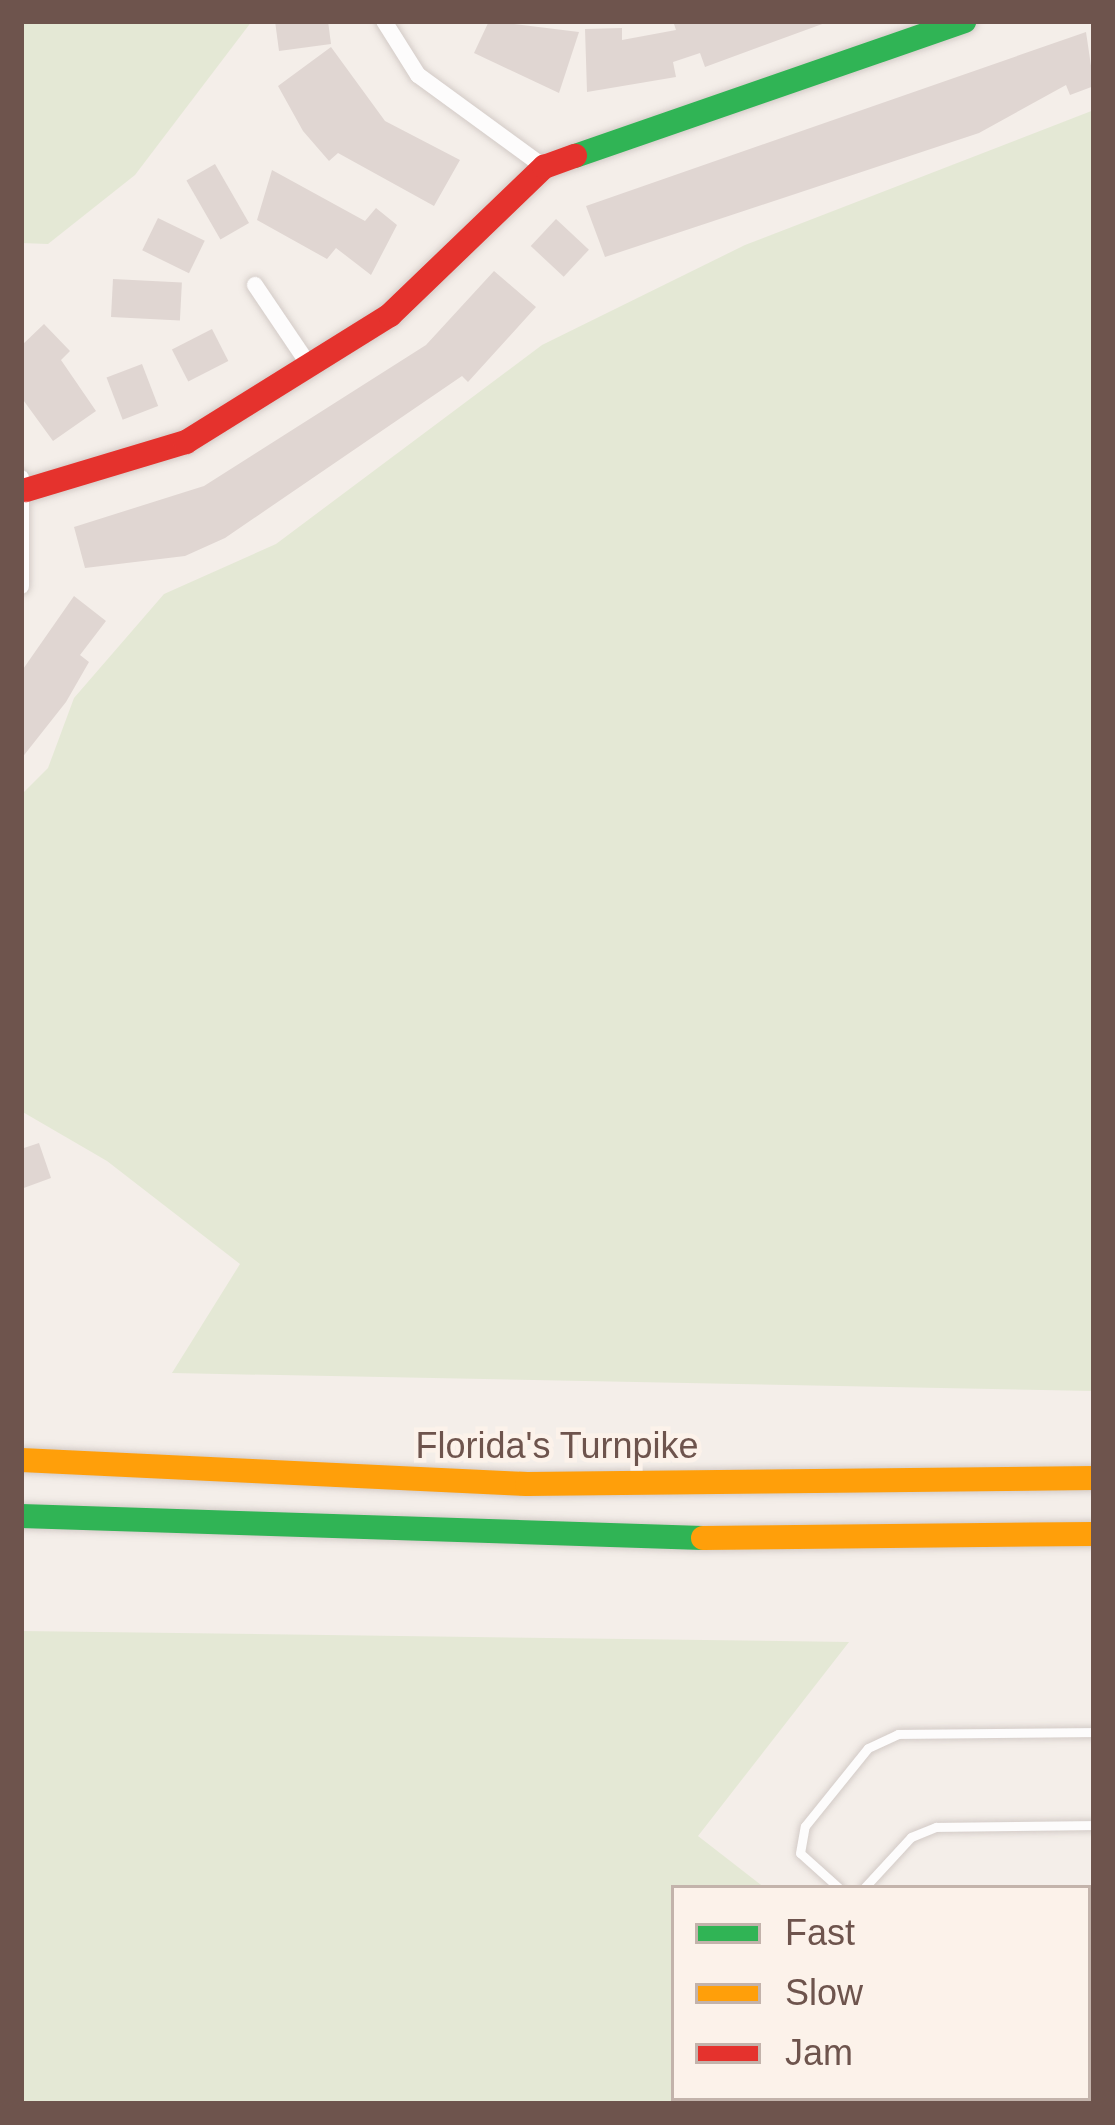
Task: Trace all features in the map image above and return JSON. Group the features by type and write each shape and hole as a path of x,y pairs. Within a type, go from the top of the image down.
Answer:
{"main road":[{"path":"23,484 186,442 390,315 544,167 964,21"},
{"name":"Florida's Turnpike","path":"21,1460 504,1484 1094,1478"},
{"path":"21,1516 503,1540 1094,1534"}],"street":[{"path":"384,21 418,75 544,167"},
{"path":"255,285 309,365"},
{"path":"21,586 23,484"}],"lane":[{"path":"835,1885 800,1853 806,1826 868,1748 898,1734 1094,1732"},
{"path":"868,1885 936,1827 1094,1825"},
{"path":"1094,2061 1094,2087"}],"green space":[{"path":"21,21 252,21 135,175 48,244 21,243"},
{"path":"1094,110 1094,1391 172,1373 240,1264 107,1161 21,1111 21,795 48,768 74,698 164,594 276,544 542,345 745,245"},
{"path":"21,1631 849,1642 698,1836 761,1885 671,1885 671,2101 1046,2104 21,2104"}],"building":[{"path":"275,21 328,21 331,44 279,51"},
{"path":"489,21 579,32 559,93 474,53"},
{"path":"673,21 825,23 705,67 700,53 673,62 676,77 587,92 585,29 622,28 622,40 676,30"},
{"path":"1086,32 1094,86 1070,95 1066,85 979,133 605,257 586,206"},
{"path":"331,47 385,121 460,160 434,206 338,153 329,161 303,131 278,86"},
{"path":"215,164 249,223 220,239 186,180"},
{"path":"272,170 365,221 376,208 397,225 371,275 336,248 327,259 257,220"},
{"path":"158,218 205,241 189,273 142,250"},
{"path":"556,219 589,250 564,277 531,246"},
{"path":"494,271 536,307 468,382 462,376 225,538 185,556 85,568 74,527 204,486 426,345"},
{"path":"113,279 182,283 180,321 111,317"},
{"path":"44,324 70,351 61,360 96,411 53,441 21,397 21,346"},
{"path":"212,329 228,361 188,382 172,349"},
{"path":"142,364 158,406 123,420 107,378"},
{"path":"74,596 106,621 80,655 89,662 66,702 21,759 21,672"},
{"path":"39,1143 51,1178 21,1189 21,1149"}],"traffic: fast":[{"path":"575,156 964,21"},
{"path":"21,1516 703,1538"}],"traffic: slow":[{"path":"21,1460 527,1484 1094,1478"},
{"path":"703,1538 1094,1534"}],"traffic: jam":[{"path":"26,490 186,442 390,315 544,167 575,156"}]}
